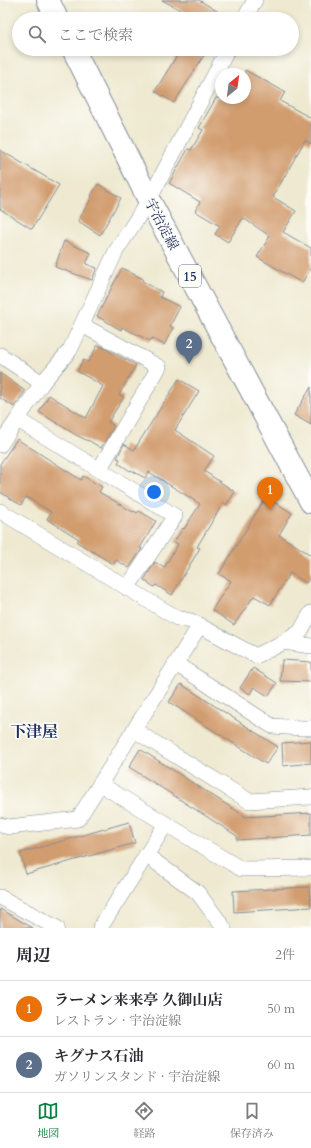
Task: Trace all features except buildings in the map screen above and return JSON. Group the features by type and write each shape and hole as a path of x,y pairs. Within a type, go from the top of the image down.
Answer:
{"main road":[{"path":"48,0 54,12"},
{"name":"宇治淀線","path":"77,56 149,200 311,502"}],"street":[{"path":"248,12 255,0"},
{"path":"0,445 42,383 70,350 116,251 149,200 224,56"},
{"path":"82,325 159,368 99,470"},
{"path":"0,355 42,383"},
{"path":"18,420 175,516 127,588"},
{"path":"0,511 177,618 191,620 256,656 300,632 311,613"},
{"path":"0,825 9,827 78,819 200,625"},
{"path":"284,642 311,646"},
{"path":"176,664 272,726 311,728"},
{"path":"134,730 250,800 311,797"},
{"path":"100,784 241,869 311,868"},
{"path":"100,928 166,824"},
{"path":"146,855 198,893 224,928"},
{"path":"0,897 58,928"}],"place":[{"name":"キグナス石油","path":"189,364"},
{"name":"ラーメン来来亭 久御山店","path":"270,510"}],"district":[{"name":"下津屋","path":"34,731"}]}
